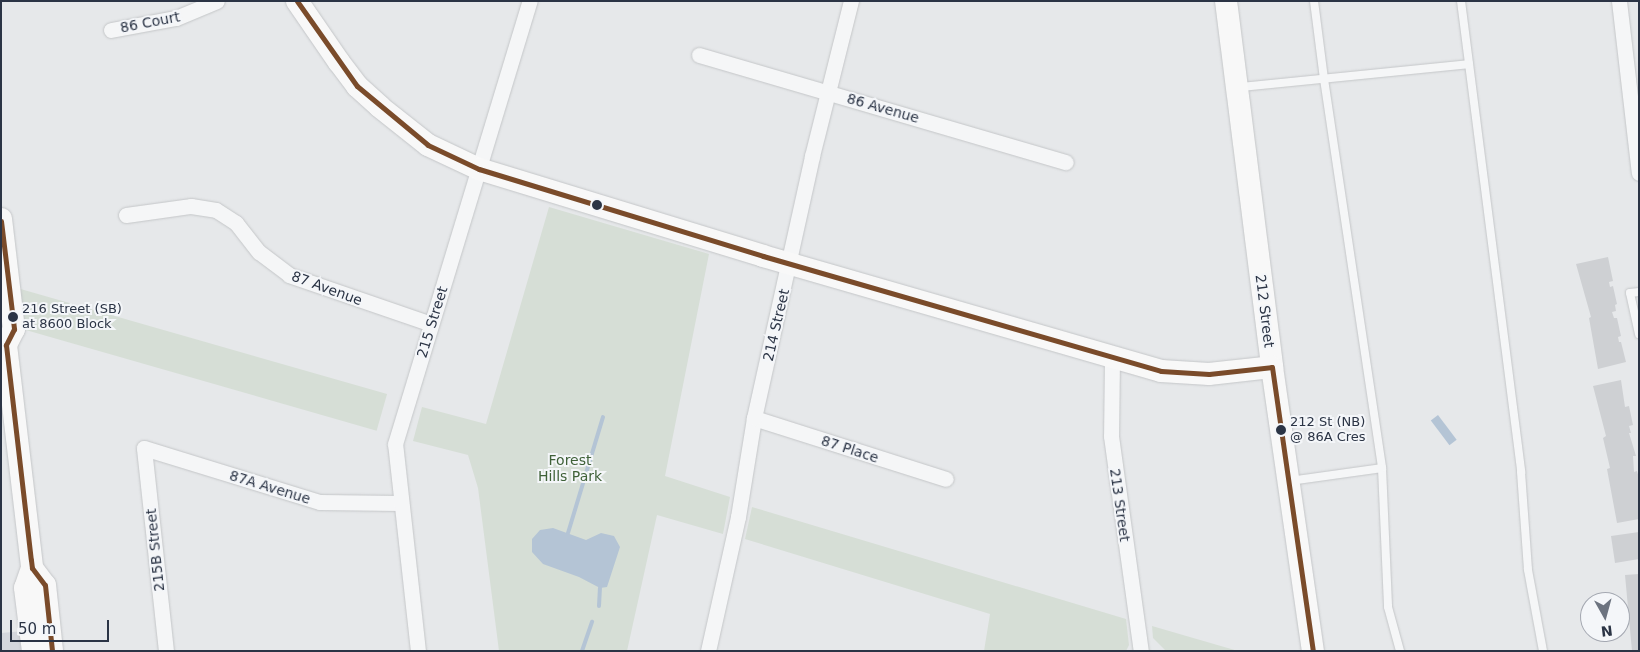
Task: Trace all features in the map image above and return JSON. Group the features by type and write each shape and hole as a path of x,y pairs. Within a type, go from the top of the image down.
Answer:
{"street":[{"name":"86 Court","path":"111,30 176,18 217,1"},
{"path":"297,1 339,62 358,86 380,108 428,145 479,170 1161,371 1209,374 1272,367"},
{"name":"215 Street","path":"418,651 400,504 395,444 530,1"},
{"name":"214 Street","path":"708,651 738,518 754,418 790,263 826,91 851,1"},
{"name":"212 Street","path":"1226,1 1272,367 1313,651"},
{"path":"1619,1 1633,69 1639,173"},
{"name":"86 Avenue","path":"699,55 1066,162"},
{"name":"87 Avenue","path":"126,215 191,206 216,210 236,223 259,252 289,275 431,324"},
{"path":"1,219 14,329 4,342 32,568 25,588 32,651"},
{"name":"213 Street","path":"1112,358 1111,436 1141,651"},
{"name":"87 Place","path":"754,418 946,480"},
{"name":"87A Avenue","path":"144,448 320,502 400,504"},
{"name":"215B Street","path":"144,448 166,651"},
{"path":"32,568 45,586 52,651"}],"lane":[{"path":"1314,1 1382,468 1388,607 1400,651"},
{"path":"1461,1 1521,472 1528,570 1543,651"},
{"path":"1237,87 1469,64"},
{"path":"1639,292 1630,293 1639,334"},
{"path":"1289,482 1382,468"}],"shaded area":[{"path":"24,631 27,651 1,651 1,633"}],"green space":[{"name":"Forest Hills Park","path":"549,207 709,254 665,476 730,497 723,534 657,515 627,651 499,651 478,488 468,455 413,441 422,407 486,424"},
{"path":"17,288 387,394 377,431 7,325"},
{"path":"752,507 1126,619 1129,645 1126,651 984,651 990,614 745,539"},
{"path":"1152,626 1238,651 1166,651 1153,638"}],"water":[{"path":"1438,415 1457,440 1449,445 1431,420"},
{"path":"553,528 586,540 601,533 614,536 620,547 607,587 600,588 579,577 543,564 532,552 532,539 540,530"}],"building":[{"path":"1608,257 1613,281 1609,282 1610,287 1613,286 1617,304 1615,305 1616,311 1612,312 1614,318 1617,318 1621,336 1618,337 1619,342 1621,342 1626,362 1598,369 1589,318 1591,317 1576,264"},
{"path":"1621,380 1625,407 1629,406 1633,425 1629,426 1631,433 1629,433 1636,456 1633,456 1634,472 1637,471 1639,478 1639,519 1617,523 1607,469 1610,468 1603,438 1606,436 1593,386"},
{"path":"1639,532 1639,559 1615,563 1611,536"},
{"path":"1639,574 1639,651 1632,651 1630,592 1627,592 1625,575"}],"waterway":[{"path":"568,533 603,417"},
{"path":"599,606 600,588"},
{"path":"582,651 592,622"}],"transit line":[{"path":"297,1 357,86 428,145 479,169 763,256 1161,371 1209,374 1272,367"},
{"path":"1,221 14,329 6,345 31,560 32,568 45,585 52,651"},
{"path":"1272,367 1313,651"}],"place":[{"name":"216 Street (SB) at 8600 Block","path":"13,317"},
{"name":"212 St (NB) @ 86A Cres","path":"1281,430"}]}
